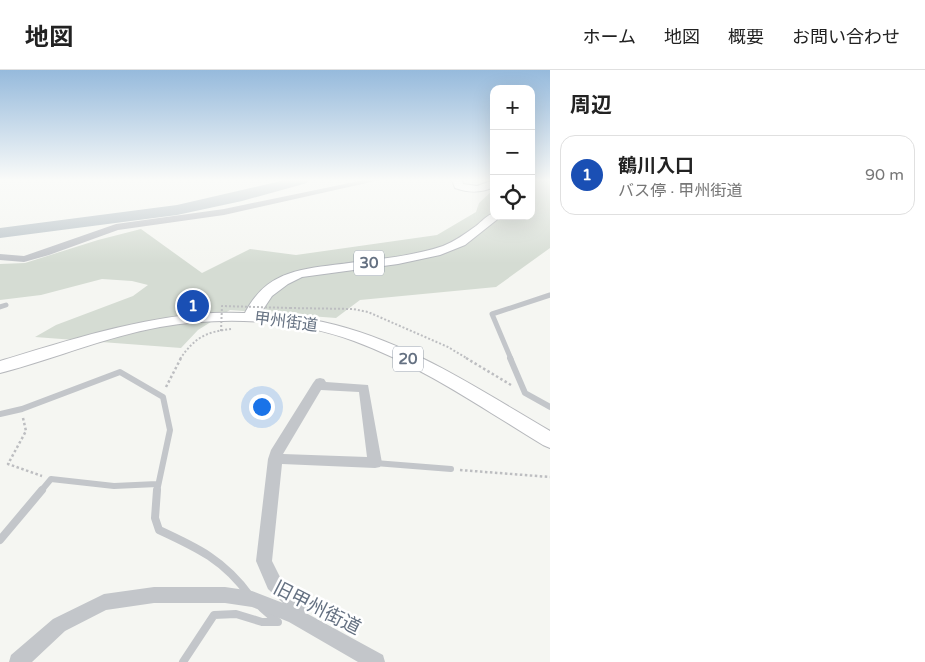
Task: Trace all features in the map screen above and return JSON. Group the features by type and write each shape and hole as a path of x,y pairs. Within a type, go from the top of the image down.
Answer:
{"main road":[{"name":"30","path":"251,316 261,298 290,277 313,271 417,256 447,248 469,237 490,220"},
{"name":"甲州街道","path":"0,367 154,324 251,316 302,322 362,338 428,369 550,440"}],"street":[{"path":"0,256 24,259 116,227 244,208"},
{"path":"275,459 375,463 364,388 318,384 276,454 275,459 264,561 274,582 300,608 295,616"},
{"path":"18,662 59,625 104,602 154,595 225,595 252,599"},
{"name":"旧甲州街道","path":"252,599 295,616 376,662"}],"lane":[{"path":"550,295 492,314 525,393 550,407"},
{"path":"0,414 22,409 120,372 162,397"},
{"name":"旧甲州街道","path":"162,397 170,430 157,484 155,518 159,530 208,552 226,566 252,599"},
{"path":"375,463 451,469"},
{"path":"0,540 51,479 114,486 157,484"},
{"path":"183,662 214,615 236,614 262,622 278,622 252,599"}],"path":[{"path":"162,397 175,366 186,351 206,333 221,331 222,306 353,309 368,312 448,347 525,393"},
{"path":"22,409 26,431 8,464 51,479"},
{"path":"451,469 550,477"}],"shaded area":[{"path":"477,208 490,208 490,220 535,220 535,208 550,208 550,248 496,287 360,300 336,318 230,310 198,330 181,348 35,337 56,325 133,296 148,285 132,281 102,279 41,295 0,300 0,264 25,263 98,240 141,229 202,273 250,249 296,255 437,235 476,212"}],"waterway":[{"path":"0,233 188,208"}],"place":[{"name":"鶴川入口","path":"193,306"}]}
